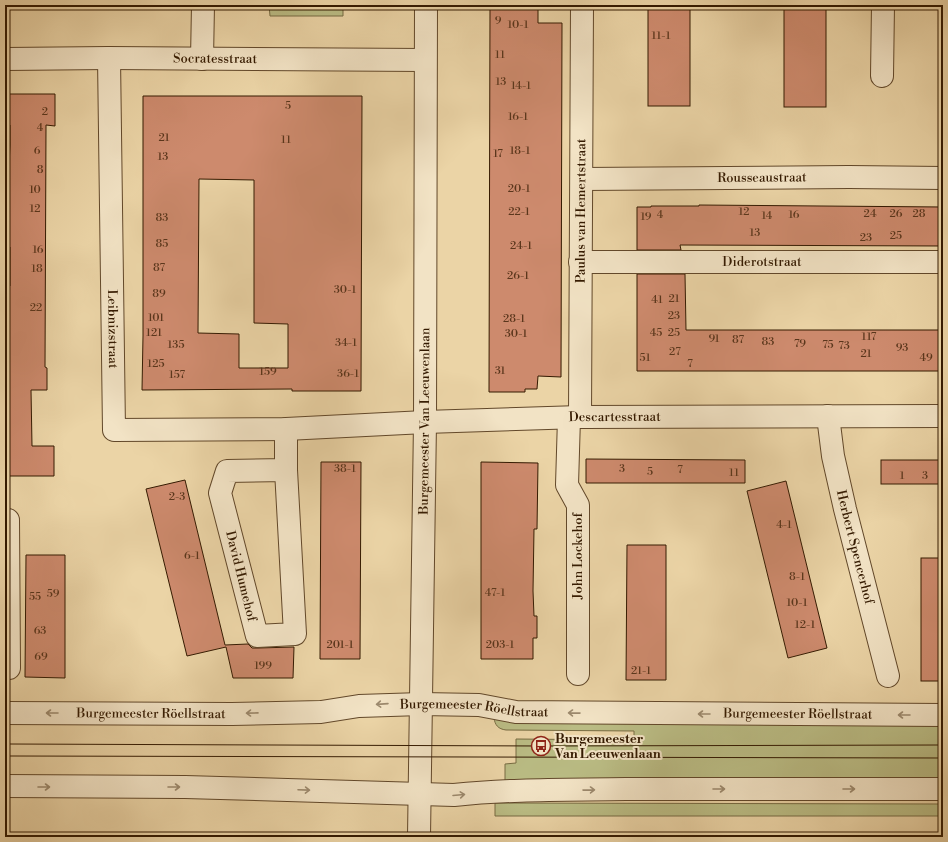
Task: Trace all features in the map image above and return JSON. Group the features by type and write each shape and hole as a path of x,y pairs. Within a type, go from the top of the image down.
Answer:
{"street":[{"path":"202,59 203,5"},
{"name":"Burgemeester Van Leeuwenlaan","path":"419,837 425,422 426,5"},
{"name":"Paulus van Hemertstraat","path":"575,418 582,179 582,5"},
{"path":"882,76 883,5"},
{"name":"Socratesstraat","path":"5,59 109,58 425,60"},
{"name":"Leibnizstraat","path":"109,58 114,430 286,429"},
{"name":"Rousseaustraat","path":"582,179 943,178"},
{"name":"Diderotstraat","path":"580,262 943,262"},
{"name":"Herbert Spencerhof","path":"828,416 836,471 888,676"},
{"name":"Descartesstraat","path":"286,429 425,422 575,418 943,416"},
{"name":"John Lockehof","path":"575,418 567,485 578,505 578,674"},
{"name":"David Humehof","path":"286,429 286,470 295,634 256,636 220,493 227,471 286,470"},
{"path":"5,520 8,520 9,660 9,668 5,668"},
{"name":"Burgemeester Röellstraat","path":"5,713 232,714 322,712 359,706 421,704 479,706 516,712 943,715"},
{"path":"5,786 185,787 311,790 420,795 454,795 540,790 943,789"}],"green space":[{"path":"215,5 234,5 234,9 215,8"},
{"path":"240,5 255,5 255,9 240,9"},
{"path":"269,5 343,5 343,16 270,16"},
{"path":"494,718 943,720 943,782 505,783 505,764 516,763 516,739 634,740 634,731 506,730 497,726"},
{"path":"495,803 943,804 943,816 495,816"},
{"path":"943,835 943,837 808,837"}],"building":[{"path":"490,5 538,5 538,23 562,23 561,377 538,376 537,389 525,389 525,392 489,392"},
{"path":"648,5 690,5 690,106 648,106"},
{"path":"784,5 826,5 826,107 784,107"},
{"path":"5,94 55,94 55,126 46,125 45,367 47,368 47,390 31,390 32,446 54,446 54,476 5,476 5,418 7,418 7,368 9,368 9,308 5,308 5,286 10,286 10,247 5,247 5,166 9,166 10,125 5,125"},
{"path":"143,96 362,96 361,391 292,391 292,389 142,390","holes":["199,179 254,180 254,323 288,324 288,368 239,368 239,334 198,333"]},
{"path":"699,205 943,207 943,246 680,245 681,250 637,250 637,207"},
{"path":"637,274 685,274 686,330 943,330 943,371 637,371"},
{"path":"586,459 745,460 745,483 586,483"},
{"path":"881,460 943,460 943,484 881,484"},
{"path":"321,462 361,462 360,659 320,659"},
{"path":"481,462 538,463 537,529 534,529 533,591 534,616 537,616 537,638 533,638 533,659 481,659"},
{"path":"185,480 225,645 248,644 252,648 294,647 293,678 233,678 226,647 187,656 146,489"},
{"path":"786,481 827,648 788,658 747,491"},
{"path":"627,545 666,545 666,680 626,680"},
{"path":"26,555 65,555 65,678 25,677"},
{"path":"921,558 943,558 943,681 921,681"}],"tram line":[{"path":"5,744 541,746 943,745"},
{"path":"5,756 943,758"}],"place":[{"name":"Burgemeester Van Leeuwenlaan","path":"541,746"}]}
